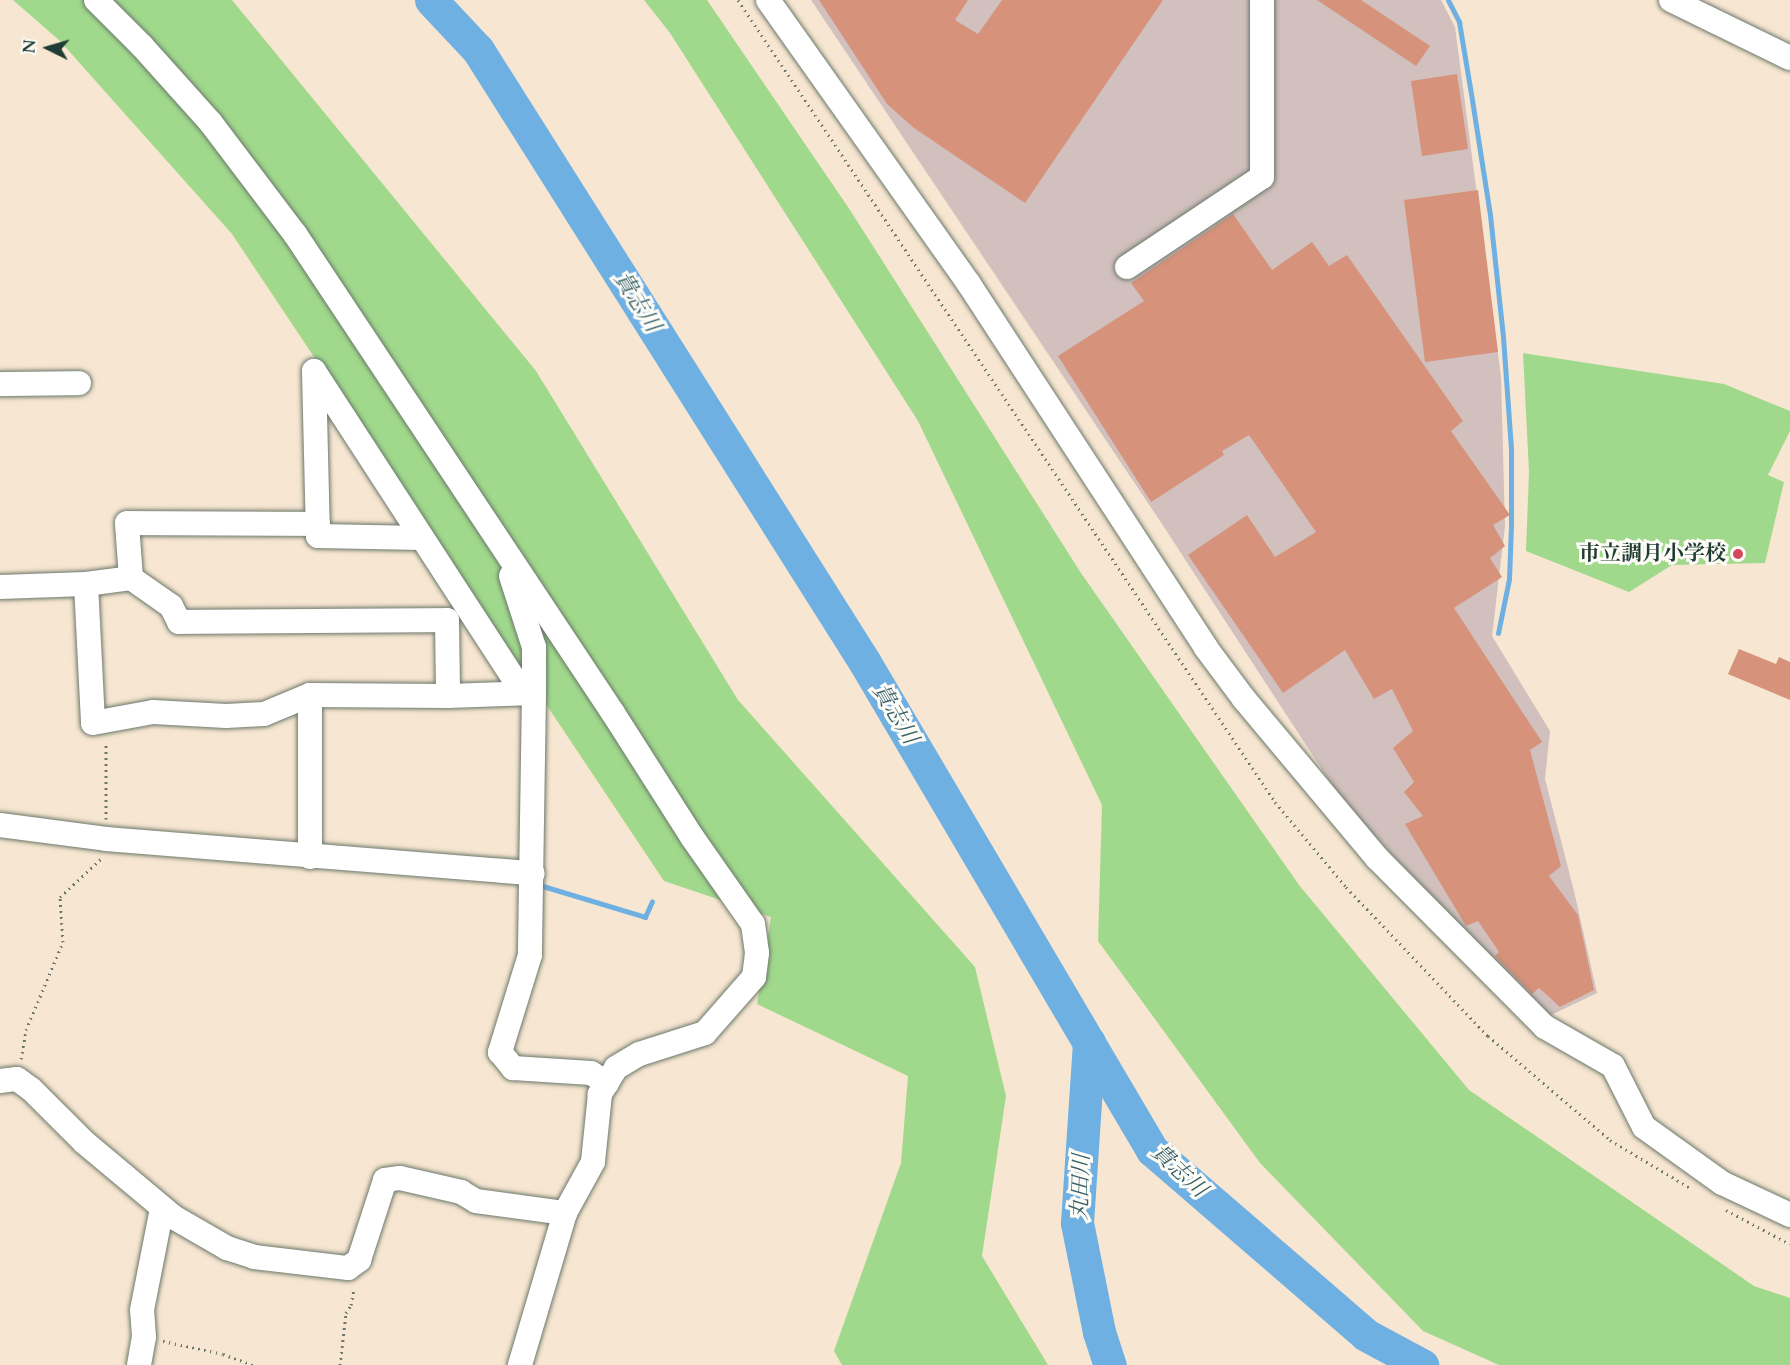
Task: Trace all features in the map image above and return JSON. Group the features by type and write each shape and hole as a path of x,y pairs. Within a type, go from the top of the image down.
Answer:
{"street":[{"path":"96,0 142,46 211,123 295,234 354,327 407,401 419,424 613,713 692,837 753,924 756,953 753,977 705,1033 639,1054 616,1068 600,1094 593,1162 565,1213 520,1365"},
{"path":"768,0 969,284 1206,648 1244,699 1370,849 1545,1027 1612,1066 1644,1127 1722,1183 1790,1215"},
{"path":"1127,267 1262,177 1263,0"},
{"path":"1671,0 1790,58"},
{"path":"422,538 318,536 314,370 445,573 528,693"},
{"path":"0,384 79,383"},
{"path":"131,578 127,524 318,524"},
{"path":"509,559 510,573 534,647 528,693 533,873 530,955 500,1052 513,1068 591,1073 607,1083"},
{"path":"445,573 448,696"},
{"path":"0,586 86,584 131,578 171,606 179,622 447,620"},
{"path":"86,584 93,723 153,712 226,716 264,714 310,694 448,696 528,693"},
{"path":"310,694 310,857"},
{"path":"0,825 106,839 533,873"},
{"path":"9,1080 31,1089 84,1142 162,1208 227,1248 255,1257 348,1268 359,1260 385,1180 400,1178 461,1192 476,1201 565,1213"},
{"path":"140,1365 144,1337 142,1310 162,1208"}],"path":[{"path":"9,1080 26,1030 63,942 60,897 102,858 106,839 106,721"},
{"path":"340,1365 346,1313 351,1305 359,1260"},
{"path":"144,1337 223,1354 254,1365"}],"shaded area":[{"path":"811,0 1441,0 1455,27 1501,377 1505,526 1492,636 1550,731 1545,779 1597,993 1549,1016 1482,958 1336,791 1160,521"}],"green space":[{"path":"13,0 232,0 536,371 738,700 975,967 1006,1096 982,1256 1048,1365 842,1365 834,1351 901,1163 908,1076 757,1004 771,917 664,881 232,234 60,41"},
{"path":"644,0 707,0 850,210 1081,573 1299,885 1469,1090 1754,1286 1790,1298 1790,1365 1499,1365 1423,1331 1260,1163 1098,941 1102,805 918,421 670,33"},
{"path":"1523,353 1724,384 1790,411 1790,431 1768,475 1784,482 1765,563 1672,565 1629,592 1526,551 1529,472"}],"building":[{"path":"819,0 968,0 955,20 978,34 1002,0 1163,0 1025,203 914,128 887,104"},
{"path":"1317,0 1361,0 1430,46 1416,66"},
{"path":"1457,74 1468,149 1422,156 1411,81"},
{"path":"1478,190 1498,352 1425,362 1404,200"},
{"path":"1233,214 1272,270 1312,242 1329,266 1347,255 1463,421 1451,431 1510,515 1493,525 1505,546 1490,558 1502,577 1454,608 1542,742 1530,750 1561,866 1549,876 1578,915 1594,990 1560,1007 1539,988 1532,994 1495,956 1499,952 1478,921 1466,926 1405,824 1423,816 1404,792 1414,782 1393,748 1413,731 1392,689 1374,699 1345,650 1283,693 1188,555 1247,515 1275,557 1316,532 1249,435 1222,451 1224,455 1151,502 1058,356 1144,301 1131,283"},
{"path":"1739,649 1776,664 1779,657 1790,662 1790,700 1728,674"}],"waterway":[{"name":"貴志川","path":"431,0 478,50 864,661 1152,1150 1366,1335 1422,1365"},
{"path":"1448,0 1459,22 1472,100 1490,215 1503,337 1511,449 1511,525 1509,579 1498,633"},
{"path":"536,884 645,917 652,901"},
{"name":"丸田川","path":"1089,1042 1077,1223 1099,1332 1110,1365"}],"place":[{"name":"市立調月小学校","path":"1738,554"}]}
